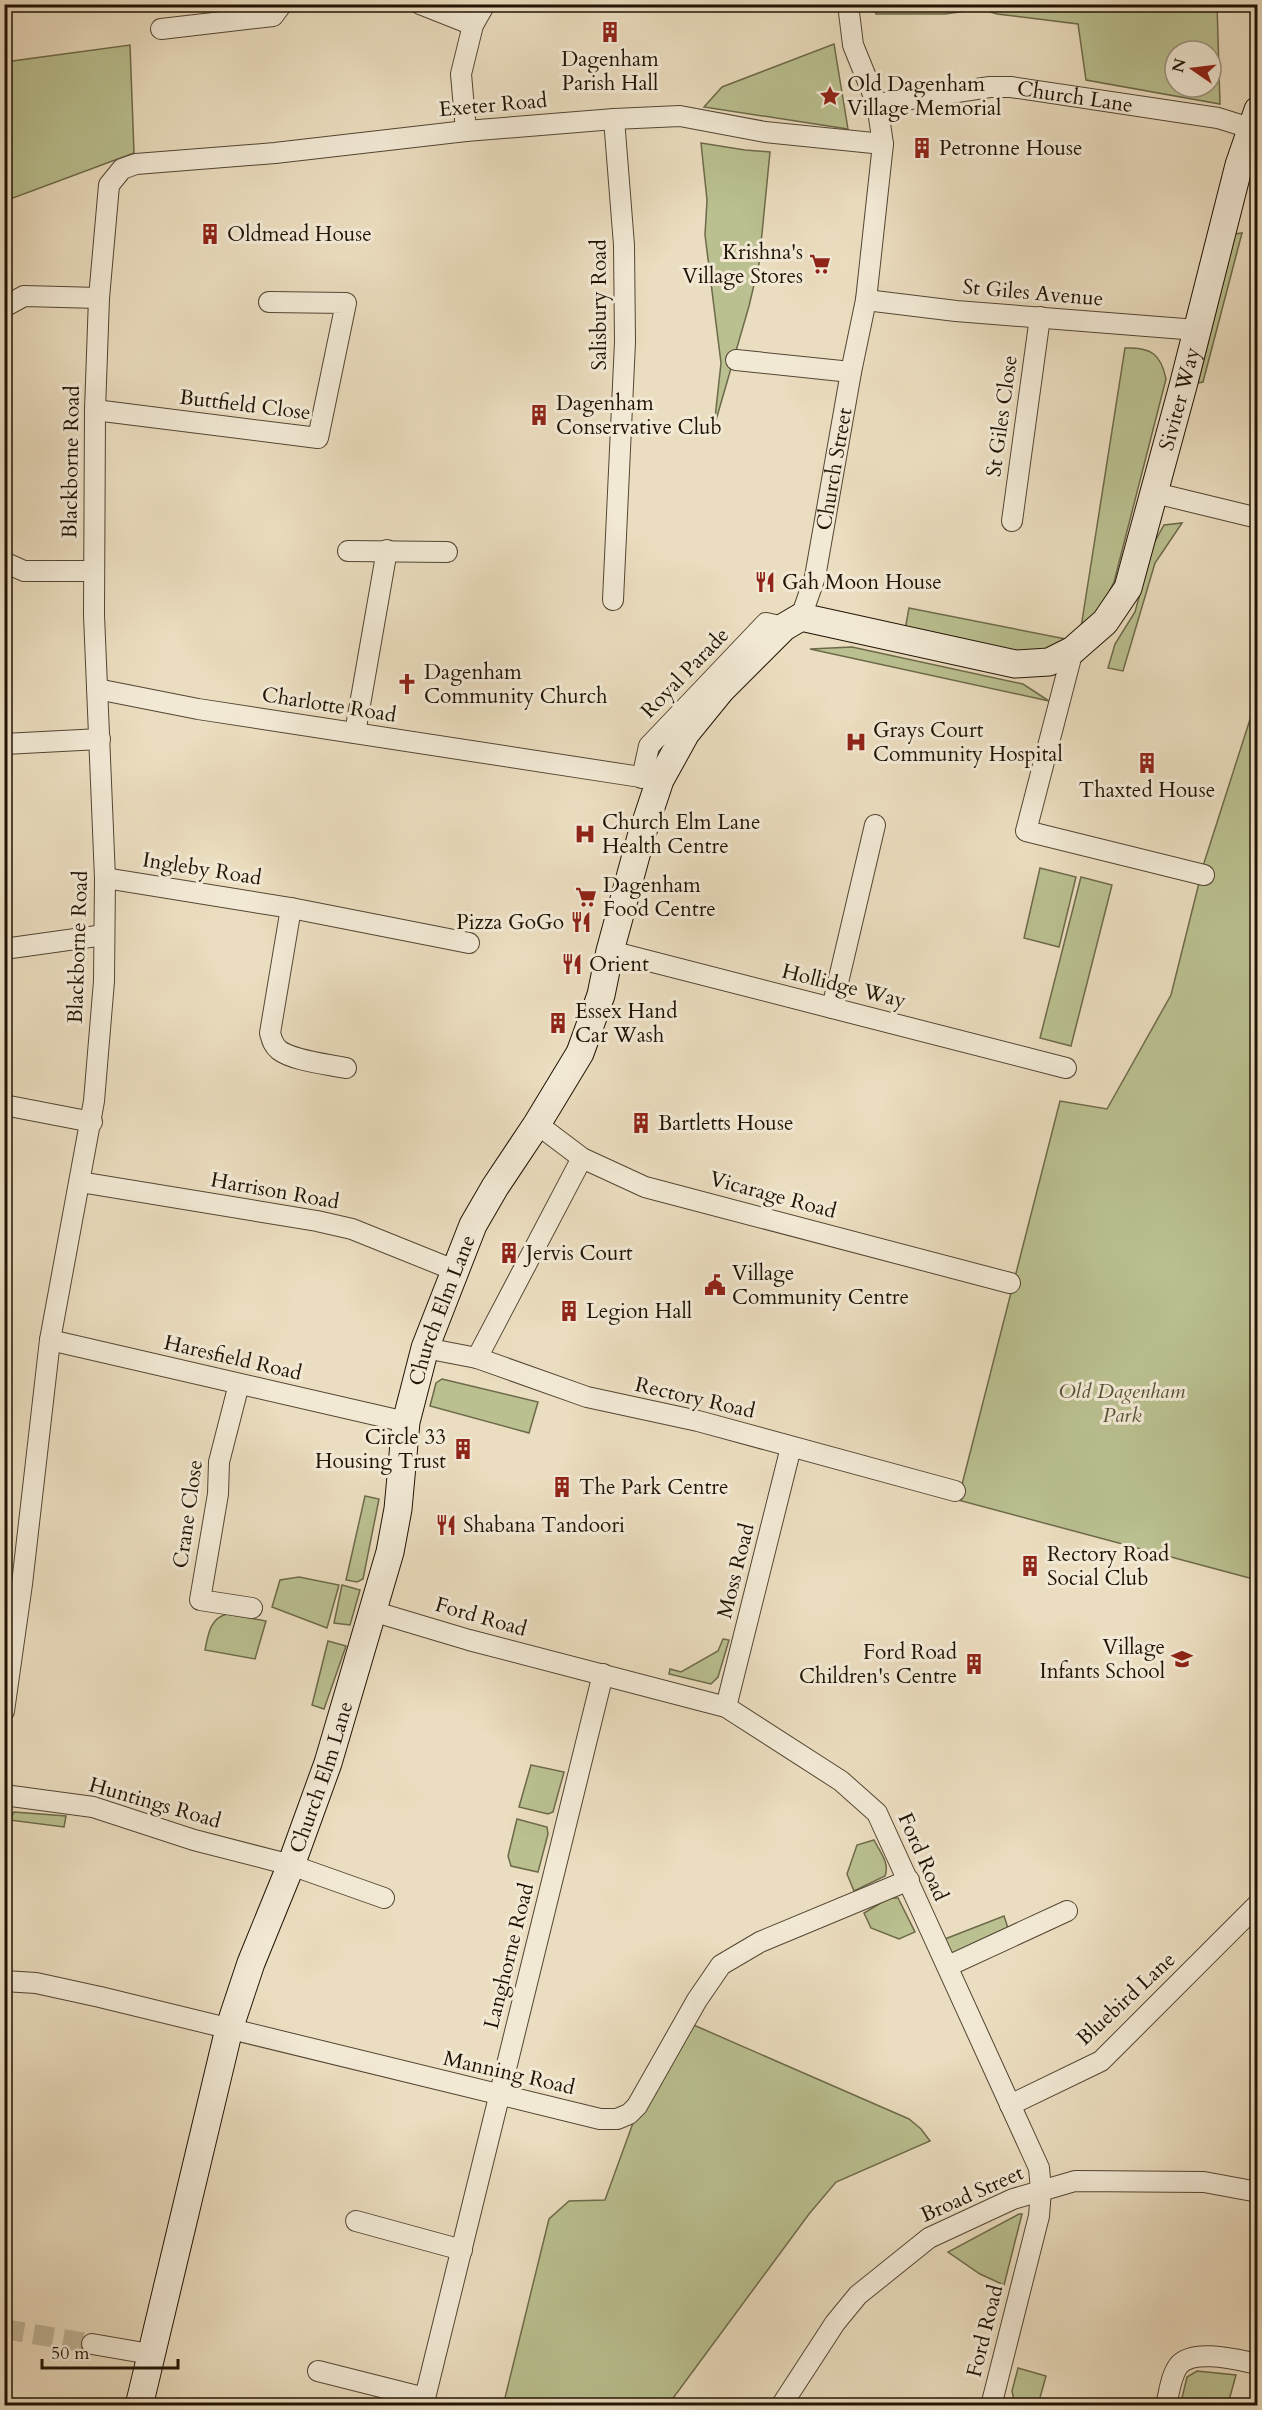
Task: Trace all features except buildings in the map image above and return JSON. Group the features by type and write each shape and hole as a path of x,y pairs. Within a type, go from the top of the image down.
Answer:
{"street":[{"path":"161,29 273,16 282,4"},
{"path":"420,4 473,25"},
{"path":"466,131 461,74 473,25 485,4"},
{"name":"Church Street","path":"651,779 721,690 792,622 815,577 866,300 883,144 877,104 853,45 848,4"},
{"name":"Church Lane","path":"877,104 990,87 1011,87 1218,118 1254,119"},
{"name":"Exeter Road","path":"114,180 122,169 136,164 275,153 466,131 614,119 680,116 765,132 883,144"},
{"name":"Salisbury Road","path":"613,600 625,342 624,245 614,119"},
{"name":"Siviter Way","path":"792,622 1015,664 1049,662 1073,650 1105,622 1128,588 1155,493 1239,165 1254,119"},
{"name":"Blackborne Road","path":"4,1712 22,1584 50,1340 92,1122 104,981 105,878 93,571 95,410 99,298 109,185 114,180"},
{"path":"4,307 24,296 99,298"},
{"name":"St Giles Avenue","path":"866,300 956,311 1197,330"},
{"name":"Buttfield Close","path":"95,410 318,438 346,303 269,302"},
{"name":"St Giles Close","path":"1012,521 1040,317"},
{"path":"736,360 851,372"},
{"path":"1155,493 1257,518"},
{"path":"348,550 447,552"},
{"path":"355,733 387,550"},
{"path":"4,562 24,571 93,571"},
{"path":"1073,650 1026,831 1204,875"},
{"name":"Charlotte Road","path":"97,689 198,708 651,779"},
{"path":"4,744 100,739"},
{"name":"Church Elm Lane","path":"139,2406 229,2030 251,1963 328,1763 390,1552 398,1509 406,1422 425,1348 473,1226 495,1187 580,1053 601,995 610,951 641,837 651,779"},
{"path":"832,1008 875,825"},
{"name":"Ingleby Road","path":"105,878 291,908 469,943"},
{"path":"291,908 270,1033 273,1044 280,1052 290,1056 346,1068"},
{"path":"4,949 104,935"},
{"name":"Hollidge Way","path":"610,951 1066,1068"},
{"path":"4,1105 92,1122"},
{"name":"Vicarage Road","path":"537,1124 582,1158 645,1187 1010,1282"},
{"path":"477,1358 582,1158"},
{"name":"Harrison Road","path":"80,1182 317,1221 352,1229 454,1270"},
{"name":"Haresfield Road","path":"50,1340 406,1422"},
{"name":"Rectory Road","path":"425,1348 477,1358 587,1397 698,1421 955,1491"},
{"name":"Crane Close","path":"239,1384 219,1462 218,1494 200,1600 252,1608"},
{"name":"Moss Road","path":"726,1707 791,1446"},
{"name":"Ford Road","path":"372,1611 469,1640 726,1707 841,1781 877,1813 909,1880 929,1932 948,1966 1039,2168 1041,2190 1036,2228 991,2406"},
{"name":"Langhorne Road","path":"318,2371 424,2402 603,1674"},
{"name":"Huntings Road","path":"4,1795 93,1807 194,1840 291,1864"},
{"name":"Church Elm Lane","path":"291,1864 384,1898"},
{"name":"Manning Road","path":"4,1981 36,1983 100,1997 499,2096 600,2120 617,2120 629,2114 637,2106 697,2000 721,1965 760,1942 909,1880"},
{"name":"Bluebird Lane","path":"1010,2105 1101,2061 1257,1904"},
{"path":"948,1966 1067,1911"},
{"name":"Broad Street","path":"782,2406 835,2323 858,2295 929,2238 1013,2199 1075,2181 1204,2182 1257,2192"},
{"path":"356,2221 462,2250"},
{"path":"92,2344 150,2354"},
{"path":"1166,2406 1178,2366 1188,2358 1209,2356 1257,2364"}],"green space":[{"path":"872,5 1217,5 1218,39 1163,39 1163,94 1086,80 1078,24 997,14 981,9 945,14 876,14"},
{"path":"834,44 848,129 704,107 722,87"},
{"path":"130,45 134,153 5,201 5,62"},
{"path":"1192,99 1220,99 1220,104"},
{"path":"701,143 770,152 759,264 714,427 721,363 705,235 707,200"},
{"path":"1242,233 1203,382 1198,383 1235,234"},
{"path":"1125,348 1142,349 1153,354 1161,363 1166,379 1114,582 1097,616 1080,634"},
{"path":"1182,523 1155,563 1123,671 1108,668 1115,644 1135,612 1154,543 1164,525"},
{"path":"909,608 1076,641 1035,658 905,630"},
{"path":"852,647 1023,684 1049,701 810,649"},
{"name":"Old Dagenham Park","path":"1257,704 1257,1580 958,1500 1060,1101 1107,1109 1171,995 1204,863 1254,707"},
{"path":"1040,868 1076,877 1059,947 1024,938"},
{"path":"1081,877 1112,885 1071,1046 1040,1038"},
{"path":"442,1379 538,1402 529,1433 430,1406 436,1383"},
{"path":"365,1496 379,1499 363,1579 357,1582 346,1580"},
{"path":"299,1577 339,1585 327,1628 272,1607 280,1580"},
{"path":"342,1585 360,1590 350,1625 334,1623"},
{"path":"227,1614 266,1621 255,1659 205,1650 213,1623"},
{"path":"723,1639 729,1640 718,1677 711,1684 669,1674 670,1669 681,1672 718,1651"},
{"path":"328,1641 346,1646 324,1709 312,1705"},
{"path":"531,1765 564,1772 553,1812 548,1814 519,1807"},
{"path":"14,1812 66,1816 64,1827 9,1820"},
{"path":"517,1819 547,1827 548,1834 538,1872 511,1866 508,1856"},
{"path":"874,1840 885,1862 885,1876 854,1891 847,1874 857,1845"},
{"path":"889,1898 898,1898 915,1932 899,1939 871,1928 864,1913"},
{"path":"1004,1916 1010,1934 954,1959 945,1939"},
{"path":"689,2023 909,2119 930,2141 836,2182 809,2214 668,2405 503,2406 549,2219 569,2201 605,2200 637,2112"},
{"path":"1022,2214 1004,2285 980,2274 948,2252"},
{"path":"1018,2368 1046,2376 1038,2405 1015,2405 1012,2391"},
{"path":"1197,2371 1236,2375 1228,2404 1215,2405 1182,2398 1187,2377"}],"tunnel":[{"path":"4,2329 92,2344"}],"place":[{"name":"Dagenham Parish Hall","path":"610,32"},
{"name":"Old Dagenham Village Memorial","path":"830,96"},
{"name":"Petronne House","path":"922,148"},
{"name":"Oldmead House","path":"210,234"},
{"name":"Krishna's Village Stores","path":"820,264"},
{"name":"Dagenham Conservative Club","path":"539,415"},
{"name":"Gah Moon House","path":"765,582"},
{"name":"Dagenham Community Church","path":"407,684"},
{"name":"Grays Court Community Hospital","path":"856,742"},
{"name":"Thaxted House","path":"1147,763"},
{"name":"Church Elm Lane Health Centre","path":"585,834"},
{"name":"Dagenham Food Centre","path":"586,897"},
{"name":"Pizza GoGo","path":"581,922"},
{"name":"Orient","path":"572,964"},
{"name":"Essex Hand Car Wash","path":"558,1023"},
{"name":"Bartletts House","path":"641,1123"},
{"name":"Jervis Court","path":"509,1253"},
{"name":"Village Community Centre","path":"715,1285"},
{"name":"Legion Hall","path":"569,1311"},
{"name":"Circle 33 Housing Trust","path":"463,1449"},
{"name":"The Park Centre","path":"562,1487"},
{"name":"Shabana Tandoori","path":"446,1525"},
{"name":"Rectory Road Social Club","path":"1030,1566"},
{"name":"Village Infants School","path":"1182,1659"},
{"name":"Ford Road Children's Centre","path":"974,1664"}]}
